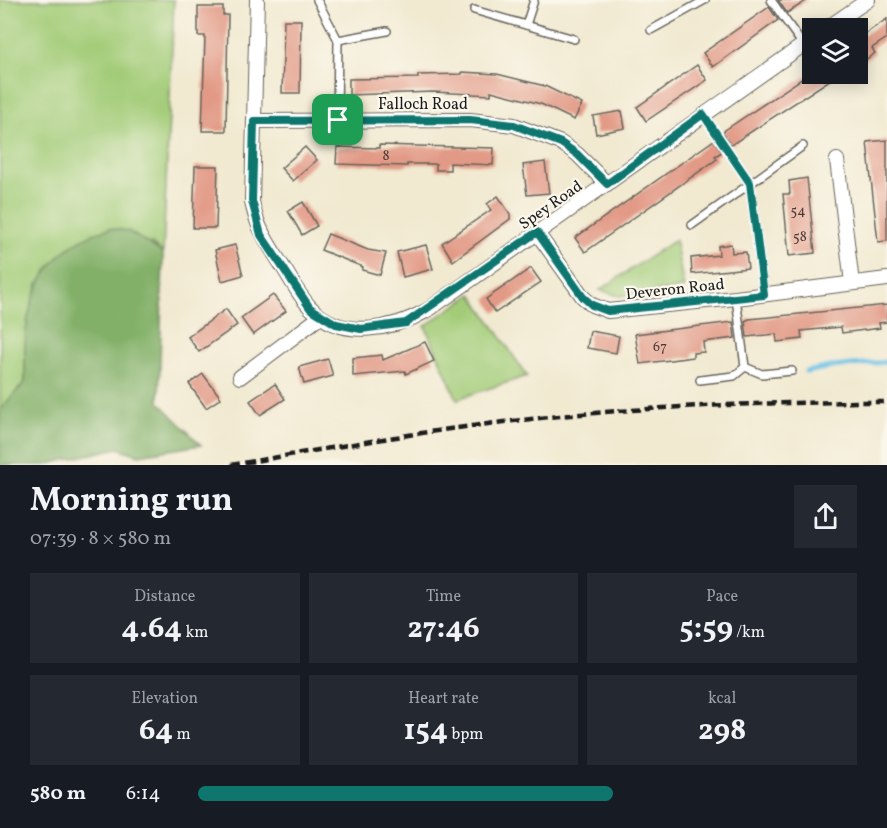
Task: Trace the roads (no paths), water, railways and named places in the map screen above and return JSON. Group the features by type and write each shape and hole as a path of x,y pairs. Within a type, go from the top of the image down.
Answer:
{"street":[{"path":"240,377 320,317 304,300 261,235 255,217 252,201 257,0"},
{"path":"841,18 868,0"},
{"name":"Spey Road","path":"320,317 336,324 361,329 406,323 802,45"},
{"name":"Falloch Road","path":"254,121 470,120 514,125 561,143 577,154 607,184"},
{"path":"837,160 852,284"},
{"name":"Deveron Road","path":"537,232 583,297 592,305 608,311 764,295 887,279"}],"lane":[{"path":"317,0 338,40 338,120"},
{"path":"526,25 534,0"},
{"path":"651,30 703,0"},
{"path":"771,0 802,34"},
{"path":"474,10 574,39"},
{"path":"338,40 387,31"},
{"path":"703,114 750,183 764,295"},
{"path":"692,225 803,146"},
{"path":"736,298 745,367"},
{"path":"745,367 762,374 792,371"},
{"path":"700,380 734,376 745,367"}],"waterway":[{"path":"806,372 830,367 887,362"}],"railway":[{"path":"231,465 377,440 517,420 728,405 887,402"}]}
